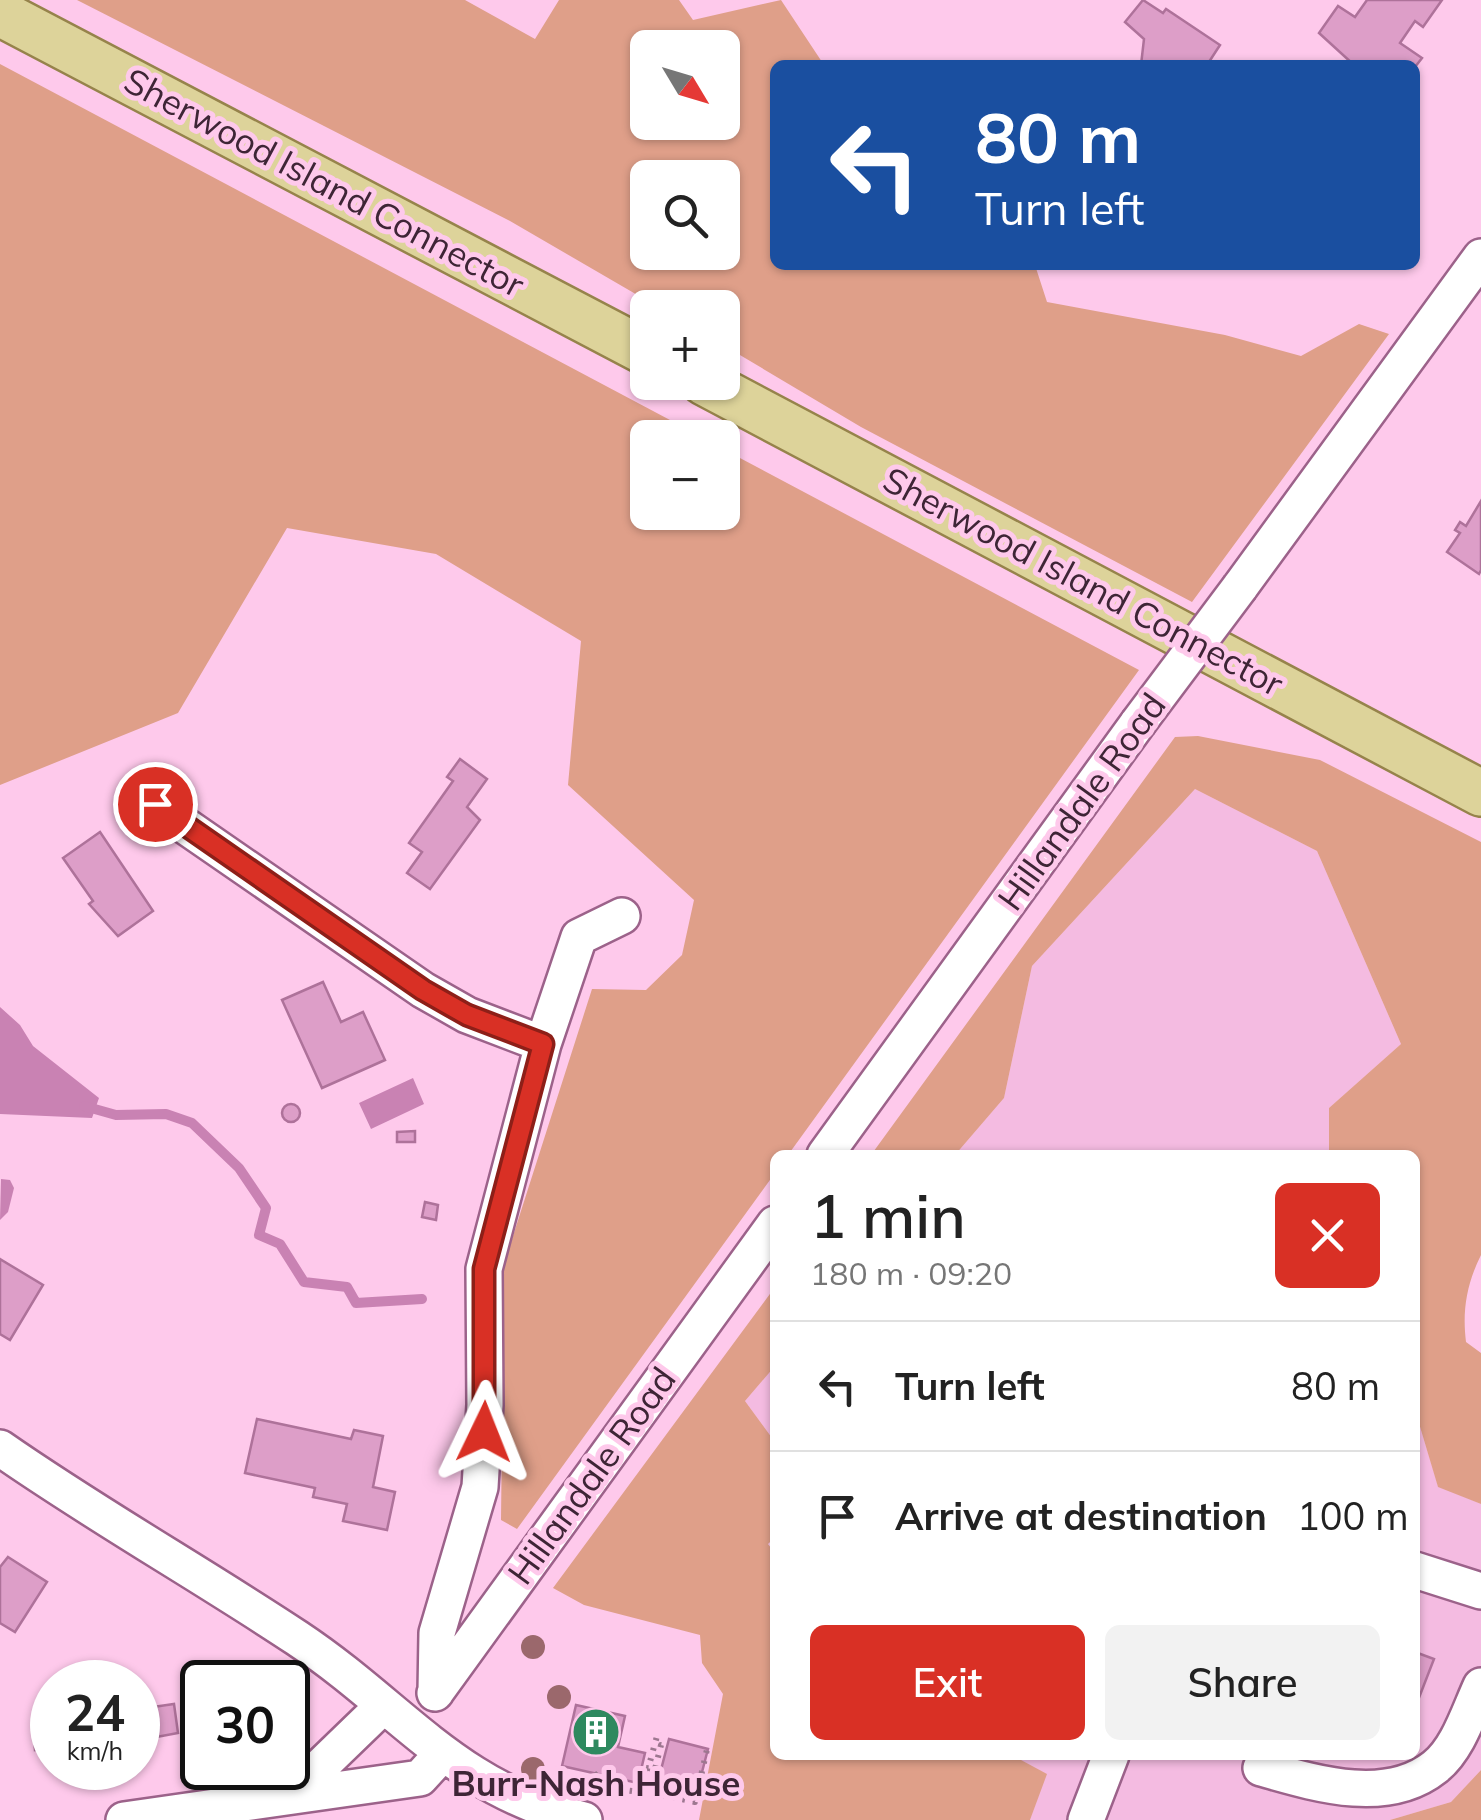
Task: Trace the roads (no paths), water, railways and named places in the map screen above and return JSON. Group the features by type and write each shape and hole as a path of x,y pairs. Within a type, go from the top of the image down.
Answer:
{"main road":[{"name":"Sherwood Island Connector","path":"0,13 630,344"},
{"name":"Sherwood Island Connector","path":"738,400 1475,787"}],"street":[{"name":"Hillandale Road","path":"829,1150 1481,257"},
{"path":"155,804 423,990 467,1015 543,1044"},
{"path":"436,1692 437,1633 480,1487 485,1405 484,1269 543,1044 580,937 622,916"},
{"name":"Hillandale Road","path":"294,1792 436,1692 770,1231"},
{"path":"0,1448 300,1640 442,1755 505,1794 584,1820"},
{"path":"1420,1572 1481,1591"},
{"path":"1262,1768 1324,1786 1369,1788 1407,1782 1435,1767 1450,1750 1481,1686"},
{"path":"124,1820 294,1792 420,1778 442,1755"},
{"path":"1086,1820 1108,1760"}],"waterway":[{"path":"84,1106 116,1115 166,1114 192,1123 239,1168 266,1208 259,1235 280,1244 304,1282 347,1287 356,1303 422,1299"}],"place":[{"name":"Burr-Nash House","path":"596,1732"}]}
